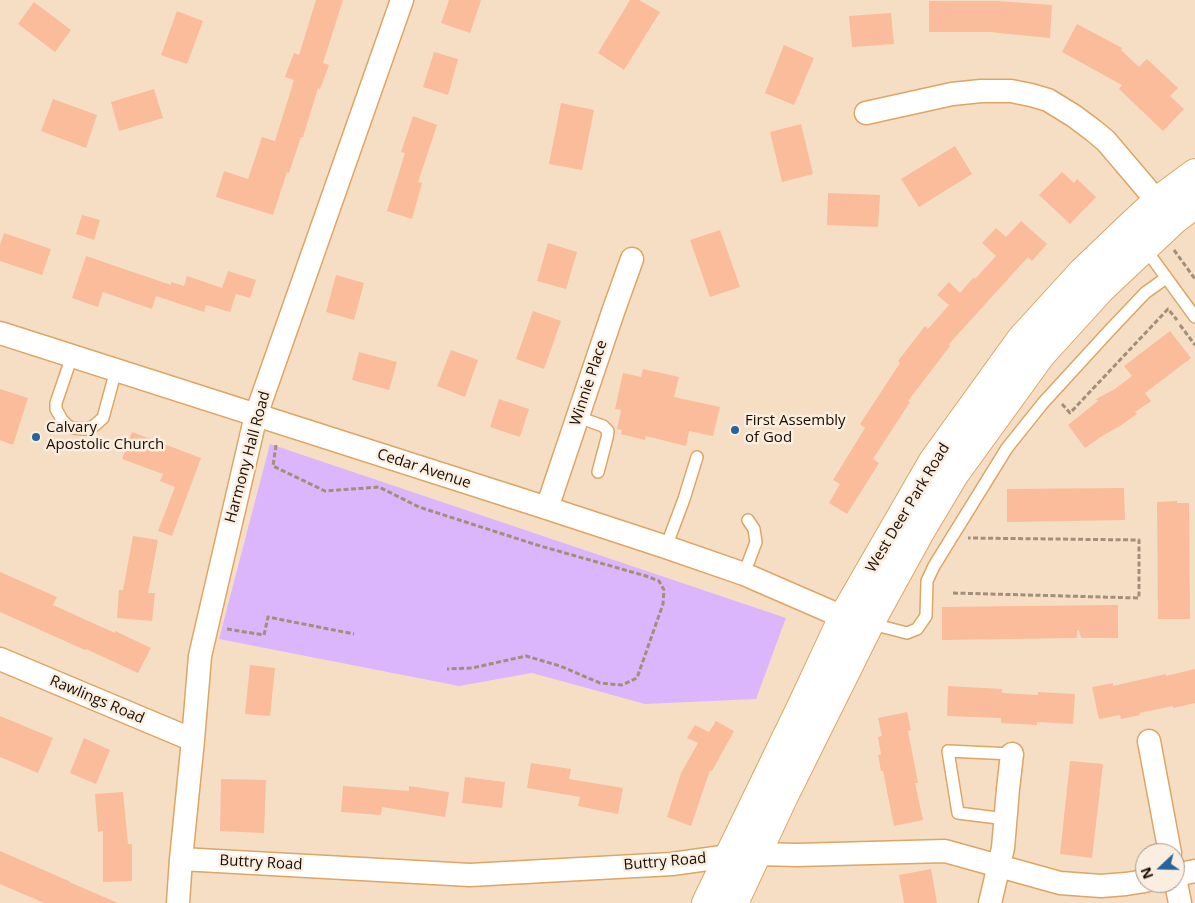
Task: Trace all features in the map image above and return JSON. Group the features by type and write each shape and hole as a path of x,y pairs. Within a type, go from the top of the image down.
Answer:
{"street":[{"name":"Harmony Hall Road","path":"178,903 200,656 256,415 402,0"},
{"path":"866,114 952,94 981,90 1011,91 1048,100 1074,116 1106,142 1165,211"},
{"name":"West Deer Park Road","path":"734,903 784,796 856,620 933,461 1021,339 1083,271 1140,241 1195,173"},
{"name":"West Deer Park Road","path":"1165,211 1195,204"},
{"name":"Winnie Place","path":"547,508 632,259"},
{"name":"Cedar Avenue","path":"0,333 666,547 744,574 856,620"},
{"name":"West Deer Park Road","path":"706,903 801,707 856,620"},
{"name":"Rawlings Road","path":"0,659 193,740"},
{"path":"1149,741 1168,843"},
{"path":"990,903 1003,848 1012,754"},
{"name":"Buttry Road","path":"181,859 470,875 672,864 758,854 797,855 945,851 1060,883 1080,886 1101,886 1135,883"}],"lane":[{"path":"1140,241 1195,317"},
{"path":"856,620 907,633 917,629 926,616 928,581 934,566 1007,448 1042,403 1109,330 1145,293 1166,278"},
{"path":"72,356 56,403 56,409 62,420 72,428 90,428 102,418 116,370"},
{"path":"578,418 602,426 608,431 598,472"},
{"path":"666,547 697,457"},
{"path":"744,574 756,542 754,529 748,520"},
{"path":"1006,819 958,813 948,751 1012,754"}],"path":[{"path":"1140,241 1168,241 1195,279"},
{"path":"1056,398 1070,413 1168,310 1195,345"},
{"path":"276,446 273,466 325,491 379,487 419,507 537,545 646,576 659,582 664,590 663,604 637,678 622,685 600,683 560,666 526,656 472,668 447,669"},
{"path":"953,593 1140,598 1139,540 964,538 970,530"},
{"path":"207,626 264,635 268,616 354,634"}],"shaded area":[{"path":"270,444 786,618 756,699 645,704 532,673 459,686 219,639"}],"building":[{"path":"316,0 343,0 323,63 329,65 320,89 318,88 303,137 301,137 289,173 287,172 273,215 216,197 224,171 248,179 262,137 275,141 294,80 285,77 294,53 299,55"},
{"path":"449,0 481,0 470,33 441,23"},
{"path":"630,0 639,0 660,12 624,70 598,53"},
{"path":"929,1 998,1 1052,5 1050,38 989,32 929,32"},
{"path":"34,2 71,30 55,52 18,24"},
{"path":"177,11 203,21 187,64 161,55"},
{"path":"891,13 894,44 852,47 849,16"},
{"path":"1077,24 1122,48 1121,50 1139,67 1147,59 1178,88 1170,96 1184,109 1163,131 1119,89 1122,85 1062,52"},
{"path":"784,45 814,58 794,105 765,93"},
{"path":"434,52 458,59 448,95 423,87"},
{"path":"154,89 163,118 119,131 111,102"},
{"path":"53,99 97,115 86,148 41,131"},
{"path":"561,103 594,110 582,170 549,164"},
{"path":"413,116 437,125 418,182 422,183 412,219 387,211 405,153 401,152"},
{"path":"801,124 813,174 782,182 770,132"},
{"path":"955,146 972,174 919,207 901,179"},
{"path":"1062,172 1074,183 1077,179 1096,197 1070,224 1039,195"},
{"path":"828,193 880,195 878,227 827,225"},
{"path":"82,215 100,220 94,240 76,234"},
{"path":"1021,221 1047,244 1032,261 1028,257 949,344 950,346 908,401 910,402 873,459 879,463 847,514 829,503 840,484 833,480 865,428 860,424 900,363 898,361 925,326 928,329 949,305 937,295 949,282 960,293 996,256 982,243 996,228 1006,237"},
{"path":"720,230 740,287 710,297 690,240"},
{"path":"4,233 51,249 42,275 0,261 0,245"},
{"path":"548,243 577,252 566,289 537,281"},
{"path":"86,256 171,285 171,282 184,286 187,276 222,288 228,271 256,280 250,298 236,294 230,312 206,305 204,312 156,296 152,309 103,292 98,307 72,298"},
{"path":"336,275 364,283 354,320 326,312"},
{"path":"533,311 561,321 544,369 516,359"},
{"path":"1170,331 1191,358 1145,393 1151,401 1135,412 1137,414 1085,448 1068,425 1098,401 1096,399 1115,389 1132,376 1124,366"},
{"path":"451,350 478,360 465,397 437,386"},
{"path":"359,352 397,362 389,390 352,380"},
{"path":"643,369 679,377 674,397 720,407 713,436 689,431 686,446 646,436 645,440 621,434 622,430 617,429 621,410 615,409 623,373 641,377"},
{"path":"0,389 28,398 13,445 0,440"},
{"path":"499,399 529,409 520,437 490,427"},
{"path":"132,432 201,458 172,536 158,531 175,487 160,481 163,474 122,459"},
{"path":"1124,488 1125,520 1007,522 1007,489"},
{"path":"1177,501 1177,503 1189,503 1190,619 1158,619 1157,502"},
{"path":"133,536 158,540 148,593 155,593 152,621 117,618 119,590 123,590"},
{"path":"0,572 57,597 53,605 151,648 138,673 0,612"},
{"path":"1118,605 1118,638 1081,638 1079,630 1077,631 1077,638 942,640 942,607"},
{"path":"250,665 275,668 270,716 245,714"},
{"path":"1195,669 1195,703 1139,713 1140,715 1121,719 1120,715 1099,719 1092,687 1113,683 1113,686"},
{"path":"948,686 1002,689 1002,693 1038,695 1038,692 1075,694 1073,724 1001,723 1001,718 947,716"},
{"path":"907,712 911,730 908,731 918,783 915,783 923,820 894,826 878,755 881,754 878,737 882,736 878,718"},
{"path":"0,716 53,738 38,773 0,757"},
{"path":"716,721 734,731 712,771 710,770 691,826 667,817 681,773 698,743 687,738 695,725 709,732"},
{"path":"84,738 110,750 96,784 70,773"},
{"path":"1070,761 1103,764 1092,858 1060,854"},
{"path":"531,763 571,769 569,779 623,788 618,814 578,806 580,797 527,788"},
{"path":"465,777 505,782 502,808 462,803"},
{"path":"221,779 266,780 264,833 220,831"},
{"path":"343,786 409,791 409,786 449,792 445,817 382,807 381,815 341,812"},
{"path":"123,792 128,844 132,844 132,881 103,882 103,831 98,832 95,794"},
{"path":"0,851 118,903 44,903 0,884"},
{"path":"931,869 937,903 904,903 899,875"}],"place":[{"name":"First Assembly of God","path":"735,430"},
{"name":"Calvary Apostolic Church","path":"36,437"}]}
